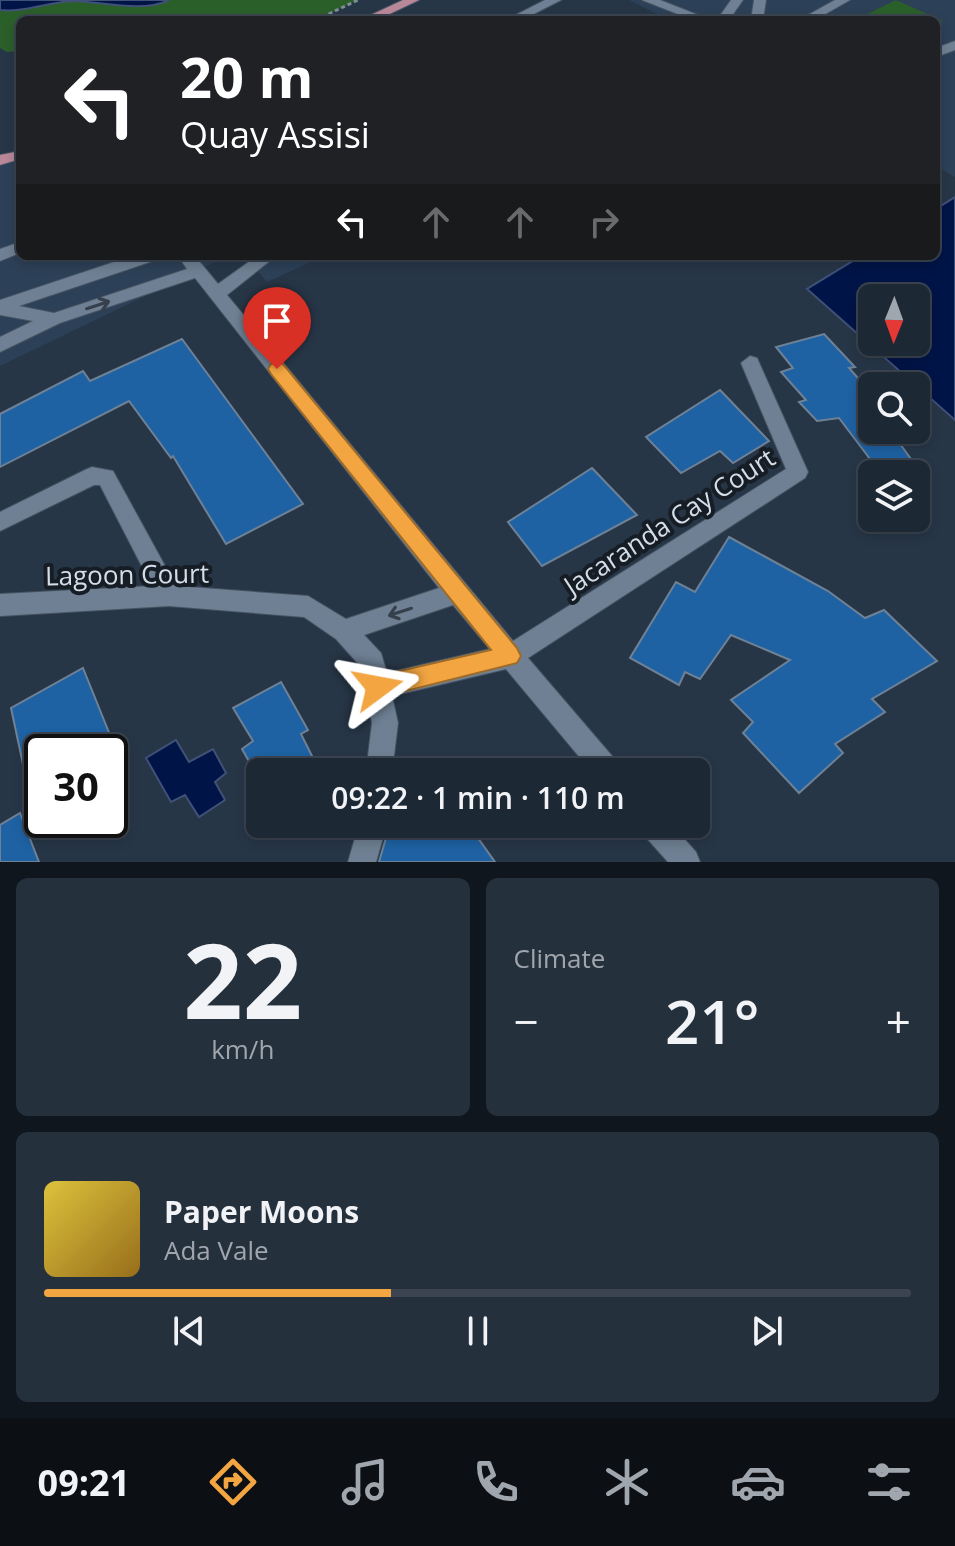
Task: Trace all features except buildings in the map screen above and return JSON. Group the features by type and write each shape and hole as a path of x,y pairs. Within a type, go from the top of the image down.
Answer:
{"main road":[{"path":"375,16 413,0"}],"street":[{"path":"521,16 555,0"},
{"path":"648,0 694,16"},
{"path":"813,16 844,0"},
{"path":"0,307 138,260"},
{"path":"217,294 263,260"},
{"path":"0,345 54,319 192,264 457,593 597,758"},
{"path":"0,307 54,319"},
{"name":"Jacaranda Cay Court","path":"510,656 798,472 750,363"},
{"path":"0,522 92,476 106,477 169,596"},
{"path":"344,631 457,593"},
{"name":"Lagoon Court","path":"0,605 169,596 308,607 344,631 372,661 378,687"},
{"path":"381,758 385,723 378,687 510,656"},
{"path":"362,862 369,838"},
{"path":"665,838 686,862"}],"path":[{"path":"324,16 358,0"}],"shaded area":[{"path":"0,0 169,0 148,6 75,1 0,10"},
{"path":"629,0 955,0 955,177 940,168 940,16 661,16"},
{"path":"16,160 16,260 220,260 0,366 0,166"},
{"path":"955,197 955,420 930,398 930,372 901,372 883,356 930,356 930,284 858,284 858,334 807,289 854,260 940,260 940,206"},
{"path":"248,260 315,260 267,282"},
{"path":"176,740 189,762 213,749 226,773 215,782 225,800 199,817 185,795 171,802 146,758"}],"green space":[{"path":"169,0 358,0 324,16 16,16 16,51 7,52 0,48 0,10 19,10 65,1 123,6 159,4"},
{"path":"896,0 932,16 863,16"}],"route":[{"path":"277,369 510,656 378,687"}]}
